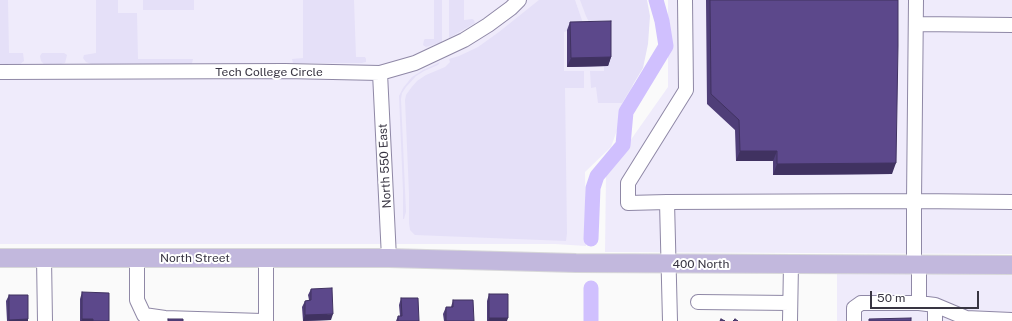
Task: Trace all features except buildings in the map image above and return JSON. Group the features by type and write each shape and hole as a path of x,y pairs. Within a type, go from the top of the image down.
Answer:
{"main road":[{"name":"North Street","path":"0,258 389,258"},
{"name":"400 North","path":"389,258 576,264 1012,265"}],"street":[{"name":"Tech College Circle","path":"0,72 285,71 380,73 415,63 464,40 488,25 511,8 519,0"},
{"path":"685,0 686,90 628,183 628,203 914,201 1012,202"},
{"path":"916,0 914,201 919,303"},
{"path":"916,24 1012,25"},
{"name":"North 550 East","path":"380,73 389,231 389,258"},
{"path":"667,202 670,321"},
{"path":"44,258 45,321"},
{"path":"137,258 137,300 144,314 165,318 262,321"},
{"path":"266,258 266,321"},
{"path":"790,321 791,264"},
{"path":"698,302 790,304"},
{"path":"854,321 854,308 861,303 919,303 935,305 966,320 1012,320"},
{"path":"935,305 935,321"}],"shaded area":[{"path":"0,0 636,0 634,82 611,147 585,172 586,246 555,244 0,244"},
{"path":"0,0 8,0 9,53 23,53 24,61 20,64 0,64"},
{"path":"96,0 118,0 118,13 137,13 138,59 193,59 192,63 190,65 96,66 86,62 83,58 84,55 96,53"},
{"path":"143,0 194,0 194,10 143,10"},
{"path":"303,0 354,0 356,57 365,57 366,62 293,63 292,59 303,58"},
{"path":"434,0 442,0 442,42 426,47 423,45 425,39 434,39"},
{"path":"449,0 464,0 464,20 472,19 475,23 449,38"},
{"path":"539,0 575,0 585,29 564,32 564,71 584,71 584,88 565,88 566,241 415,235 410,230 409,223 406,95 417,81 426,75 445,67 450,62 449,59 478,47"},
{"path":"580,0 647,0 650,16 648,44 643,68 622,103 598,103 596,87 591,88 590,71 604,71 604,66 591,26"},
{"path":"668,0 1012,0 1012,254 605,252 606,175 668,87"},
{"path":"42,53 64,53 67,55 65,63 44,64 41,61 40,56"},
{"path":"440,62 438,65 416,76 402,93 401,99 406,212 403,219 399,96 403,88 412,77"},
{"path":"837,270 1012,271 1012,321 837,321"}],"waterway":[{"path":"591,239 593,188 597,176 623,145 626,112 666,46 662,21 656,0"},
{"path":"591,288 591,321"}]}
